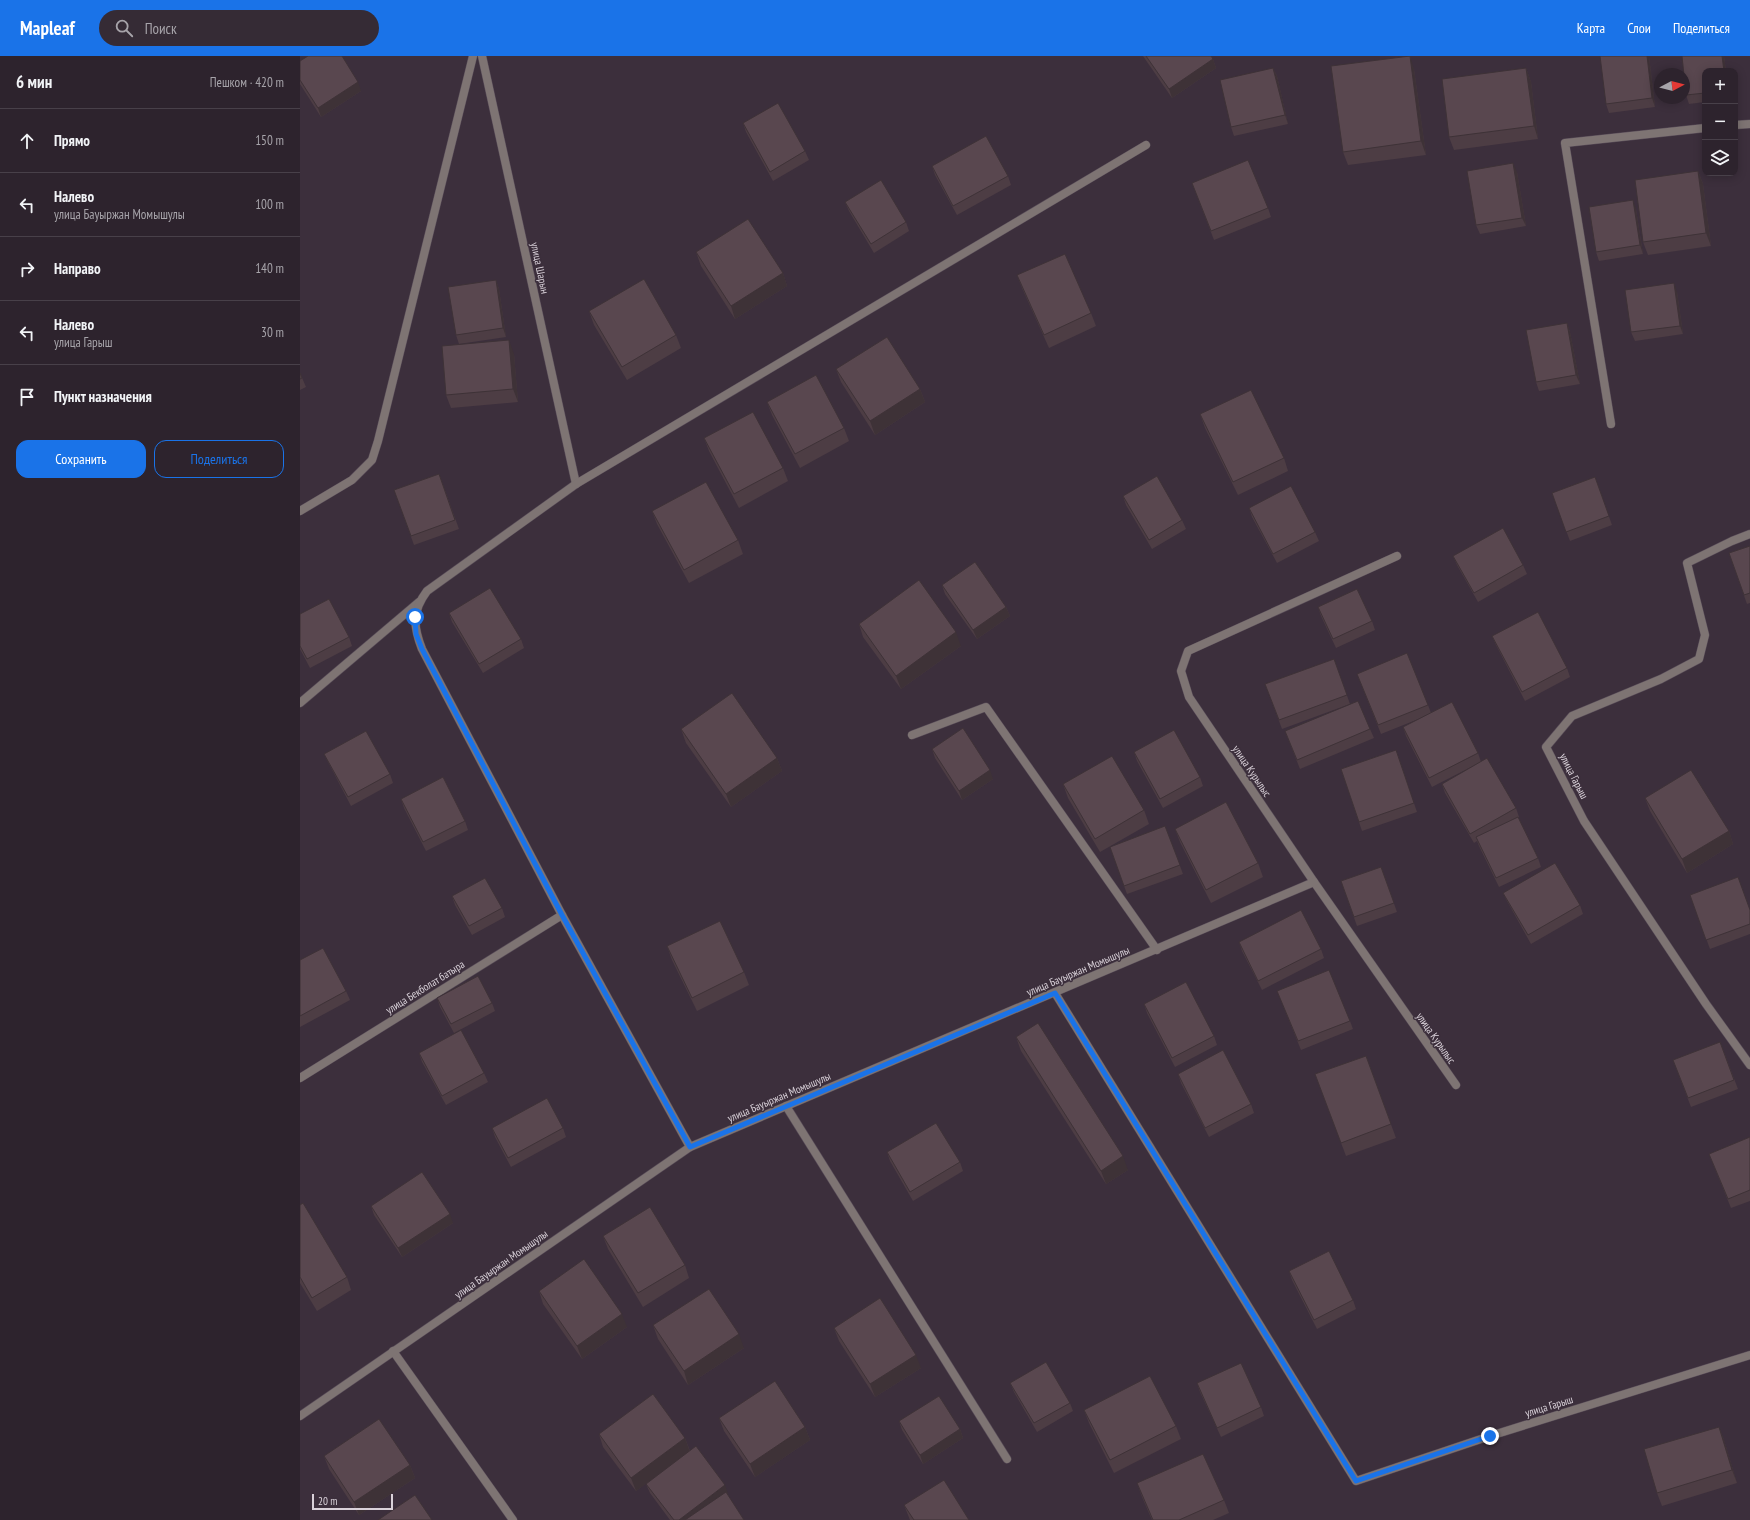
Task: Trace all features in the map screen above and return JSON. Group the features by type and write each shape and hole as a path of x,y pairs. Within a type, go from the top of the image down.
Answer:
{"street":[{"path":"300,511 352,480 372,460 378,441 473,56"},
{"name":"улица Шарын","path":"482,56 576,484"},
{"path":"1738,125 1750,124"},
{"path":"1611,424 1565,142 1702,128"},
{"path":"300,703 419,602 427,591 576,484 1146,145"},
{"name":"улица Гарыш","path":"1750,534 1687,562 1705,635 1699,658 1661,679 1572,716 1546,747 1584,821 1706,1004 1750,1065"},
{"name":"улица Курылыс","path":"1397,556 1188,651 1181,671 1189,697 1314,882 1456,1085"},
{"path":"419,602 415,617 416,634 422,649 562,915 690,1147"},
{"path":"912,735 986,707 1157,950"},
{"name":"улица Бауыржан Момышулы","path":"300,1416 690,1147 1157,950 1314,882"},
{"name":"улица Бекболат батыра","path":"300,1078 562,915"},
{"name":"улица Гарыш","path":"1055,993 1356,1481 1490,1436 1750,1355"},
{"path":"786,1106 1007,1459"},
{"path":"393,1351 513,1520"}],"building":[{"path":"308,56 342,56 358,82 318,108 300,80 300,61"},
{"path":"1146,56 1211,56 1213,59 1169,89"},
{"path":"1410,56 1421,141 1343,152 1331,66"},
{"path":"1600,56 1647,56 1652,98 1606,104"},
{"path":"1682,56 1722,56 1724,68 1702,68 1702,93 1690,95 1690,68 1683,68"},
{"path":"1273,68 1285,115 1231,127 1220,80"},
{"path":"1526,68 1534,126 1449,137 1442,79"},
{"path":"778,103 805,151 770,172 743,123"},
{"path":"986,136 1008,176 953,206 932,166"},
{"path":"1248,160 1268,208 1211,231 1192,183"},
{"path":"1513,163 1522,218 1476,225 1467,171"},
{"path":"1698,171 1706,233 1643,242 1635,180"},
{"path":"881,180 906,222 871,244 845,202"},
{"path":"1633,200 1640,245 1596,252 1589,207"},
{"path":"748,219 783,273 731,306 696,252"},
{"path":"1065,254 1091,313 1044,335 1017,275"},
{"path":"644,279 676,335 622,367 589,311"},
{"path":"496,280 503,328 456,335 448,287"},
{"path":"1674,283 1680,326 1631,332 1625,290"},
{"path":"1567,323 1576,375 1536,382 1526,330"},
{"path":"887,337 920,389 870,421 836,369"},
{"path":"509,340 513,389 446,395 442,346"},
{"path":"816,375 844,428 795,454 767,402"},
{"path":"1251,390 1284,458 1233,482 1200,414"},
{"path":"753,412 783,468 734,494 704,438"},
{"path":"439,474 455,520 411,536 394,490"},
{"path":"1157,476 1182,520 1149,540 1123,496"},
{"path":"1595,477 1609,516 1566,532 1552,493"},
{"path":"706,482 738,540 684,570 652,511"},
{"path":"1291,486 1315,532 1273,554 1249,508"},
{"path":"1503,528 1523,565 1474,593 1453,556"},
{"path":"1750,546 1750,593 1744,595 1729,553"},
{"path":"975,562 1006,607 973,630 942,585"},
{"path":"919,580 956,632 896,676 859,624"},
{"path":"490,588 521,639 479,664 449,613"},
{"path":"1357,589 1372,621 1333,639 1318,607"},
{"path":"329,599 349,637 307,659 300,646 300,614"},
{"path":"1538,612 1567,668 1522,692 1492,636"},
{"path":"1407,653 1428,705 1378,725 1357,674"},
{"path":"1334,659 1347,695 1279,720 1265,684"},
{"path":"732,693 777,758 726,794 681,729"},
{"path":"1358,701 1370,729 1297,760 1285,731"},
{"path":"1452,702 1478,753 1429,778 1403,727"},
{"path":"963,728 990,770 959,791 932,749"},
{"path":"1174,730 1200,777 1160,799 1134,752"},
{"path":"366,731 390,774 348,797 324,754"},
{"path":"1396,750 1414,803 1359,822 1341,769"},
{"path":"1112,756 1144,810 1095,839 1063,784"},
{"path":"1487,758 1516,808 1470,834 1442,784"},
{"path":"1691,770 1729,831 1682,859 1645,798"},
{"path":"443,777 465,821 423,842 401,799"},
{"path":"1226,802 1258,863 1206,890 1175,829"},
{"path":"1518,817 1538,858 1496,878 1476,837"},
{"path":"1165,826 1180,865 1124,886 1110,847"},
{"path":"1555,863 1580,905 1528,935 1503,893"},
{"path":"1381,867 1394,903 1354,917 1341,881"},
{"path":"1738,877 1750,910 1750,924 1706,940 1690,895"},
{"path":"485,878 502,908 469,926 452,896"},
{"path":"1301,910 1321,949 1258,981 1239,942"},
{"path":"720,921 744,972 692,998 667,946"},
{"path":"323,948 346,991 300,1016 300,960"},
{"path":"1329,970 1350,1021 1298,1041 1277,991"},
{"path":"478,976 492,1003 451,1024 437,998"},
{"path":"1186,982 1214,1036 1172,1058 1144,1004"},
{"path":"1038,1023 1123,1156 1101,1171 1016,1037"},
{"path":"461,1030 484,1073 442,1096 419,1053"},
{"path":"1720,1042 1734,1080 1688,1098 1673,1060"},
{"path":"1223,1050 1251,1104 1205,1128 1178,1074"},
{"path":"1366,1056 1391,1124 1341,1143 1315,1074"},
{"path":"547,1098 563,1128 508,1158 492,1128"},
{"path":"936,1123 960,1162 910,1192 887,1152"},
{"path":"1750,1137 1750,1190 1728,1199 1709,1154"},
{"path":"422,1172 450,1214 398,1248 371,1206"},
{"path":"303,1203 347,1277 312,1298 300,1277 300,1205"},
{"path":"650,1207 685,1265 638,1293 603,1236"},
{"path":"1329,1251 1353,1300 1314,1320 1289,1271"},
{"path":"584,1259 622,1314 577,1346 539,1291"},
{"path":"709,1289 739,1334 684,1371 653,1325"},
{"path":"880,1298 916,1355 870,1384 834,1328"},
{"path":"1046,1362 1070,1403 1034,1423 1010,1383"},
{"path":"1241,1363 1261,1407 1217,1428 1197,1383"},
{"path":"1150,1376 1176,1426 1110,1460 1084,1410"},
{"path":"775,1381 805,1427 750,1464 719,1418"},
{"path":"653,1394 685,1438 631,1478 599,1434"},
{"path":"939,1396 960,1429 920,1455 899,1421"},
{"path":"379,1419 410,1465 354,1502 324,1456"},
{"path":"1719,1427 1732,1470 1657,1493 1644,1449"},
{"path":"696,1446 725,1485 679,1520 674,1520 646,1484"},
{"path":"1203,1454 1224,1500 1179,1520 1153,1520 1137,1483"},
{"path":"944,1480 969,1520 914,1520 904,1505"},
{"path":"726,1492 744,1520 685,1520"},
{"path":"415,1495 432,1520 378,1520"}],"route":[{"path":"415,617 416,634 422,649 562,915 690,1147 1055,993 1356,1481 1490,1436"}]}
